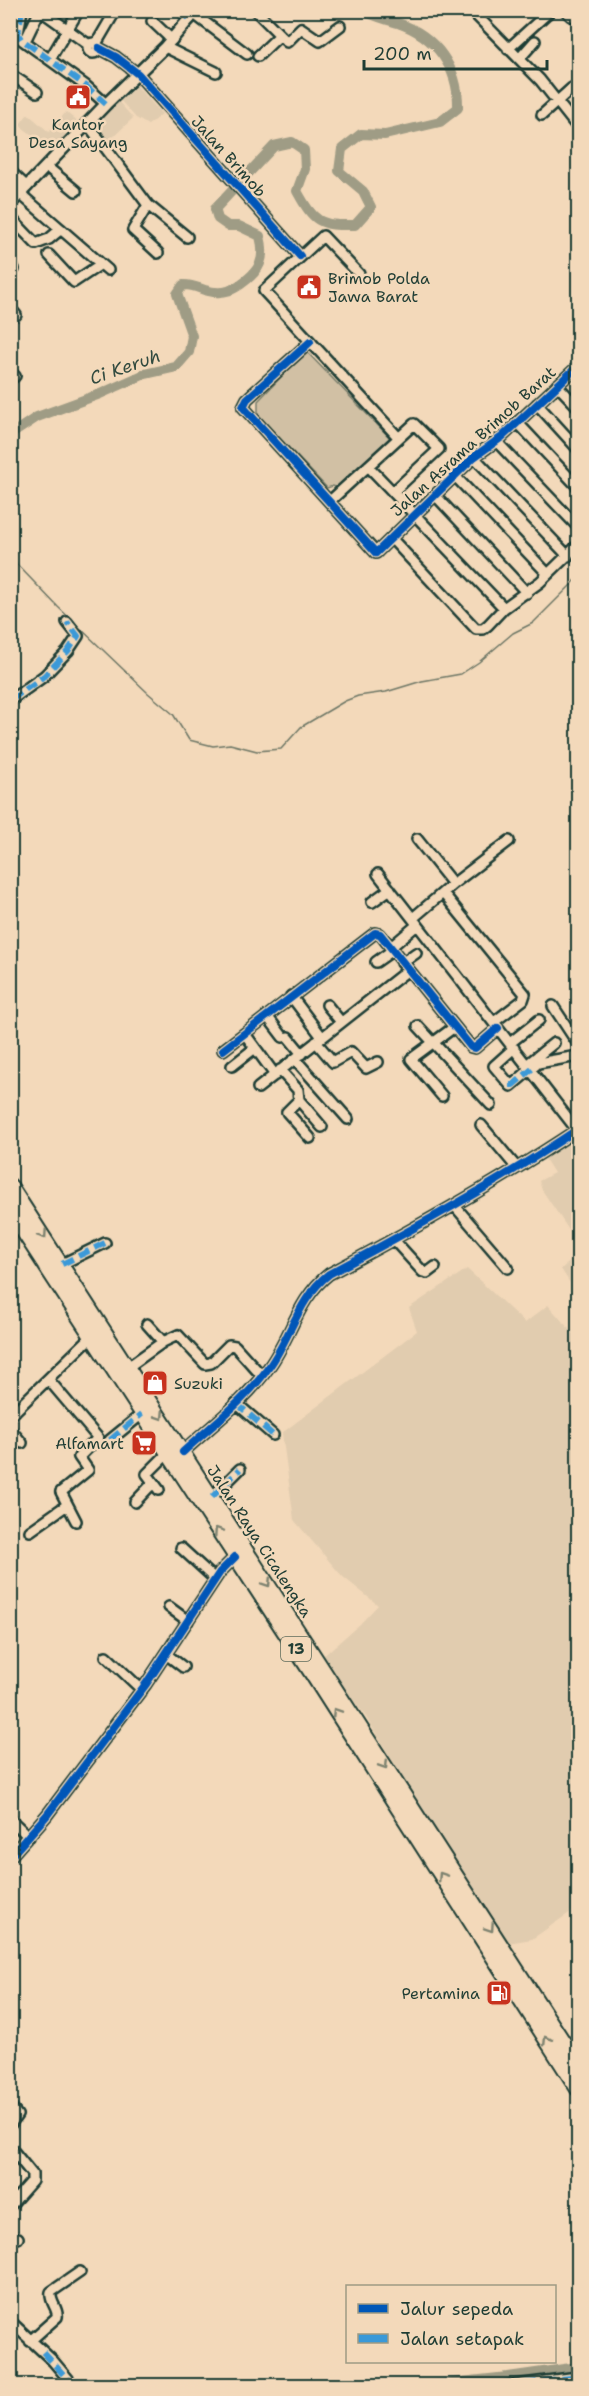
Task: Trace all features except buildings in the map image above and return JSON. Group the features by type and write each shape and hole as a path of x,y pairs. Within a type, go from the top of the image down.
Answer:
{"highway":[{"name":"Jalan Raya Cicalengka","path":"10,1186 579,2065"},
{"name":"Jalan Raya Cicalengka","path":"13,1221 92,1336 579,2089"},
{"path":"192,1492 208,1491"}],"main road":[{"path":"10,204 136,73 169,44 194,14"}],"street":[{"path":"22,10 18,34 21,39 106,104"},
{"path":"27,37 40,10"},
{"name":"Jalan Brimob","path":"40,10 116,57 136,73 298,257"},
{"path":"50,59 79,10"},
{"path":"180,10 194,14 247,54"},
{"path":"255,10 289,42 302,28 320,42 340,26"},
{"path":"471,10 519,59 579,128"},
{"path":"508,49 551,10"},
{"path":"565,10 571,16 579,17"},
{"path":"95,46 113,15"},
{"path":"152,21 169,44 216,72"},
{"path":"258,56 280,36"},
{"path":"519,59 535,41"},
{"path":"10,74 37,92"},
{"path":"542,115 573,88"},
{"path":"87,123 148,205 187,237"},
{"path":"47,167 76,190"},
{"path":"10,171 24,190 61,229 104,267 74,282 49,255"},
{"path":"10,181 24,190"},
{"path":"148,205 133,230 158,253"},
{"path":"10,217 36,244 49,239 61,229"},
{"path":"359,274 323,236 264,291 398,437"},
{"path":"310,342 247,399 243,407 376,553 391,538 476,629 483,629 504,608 527,593 579,545"},
{"name":"Jalan Asrama Brimob Barat","path":"391,538 474,457 518,422 578,367"},
{"path":"557,385 579,407"},
{"path":"537,404 579,448"},
{"path":"518,422 579,487"},
{"path":"330,501 414,424 439,449 393,492"},
{"path":"496,441 579,527"},
{"path":"474,457 568,556"},
{"path":"368,466 504,608"},
{"path":"455,476 548,573"},
{"path":"435,495 527,593"},
{"path":"10,695 15,697 44,676 68,651 78,636 67,622"},
{"path":"417,839 453,884"},
{"path":"376,962 392,949 443,893 509,842"},
{"path":"183,1452 262,1376 274,1359 304,1301 317,1284 329,1274 454,1205 578,1129 378,874"},
{"path":"372,902 390,889"},
{"path":"223,1050 375,933 380,934 453,1028 473,1048 524,1000 525,994 443,893"},
{"path":"258,1088 341,1022 405,967 416,953"},
{"path":"291,996 333,1062 351,1052 367,1069 378,1062"},
{"path":"327,1005 341,1022"},
{"path":"553,1006 579,1044"},
{"path":"267,1016 286,1037 298,1056 348,1119"},
{"path":"539,1020 494,1066 510,1085 513,1085 554,1043"},
{"path":"418,1026 491,1105"},
{"path":"442,1096 411,1059 453,1028"},
{"path":"245,1034 255,1048 298,1090 299,1100 322,1127"},
{"path":"232,1066 255,1048"},
{"path":"529,1067 542,1062 579,1056"},
{"path":"299,1100 287,1112 310,1138"},
{"path":"481,1125 517,1168"},
{"path":"454,1205 508,1268"},
{"path":"393,1239 423,1272 427,1273 435,1267"},
{"path":"62,1264 105,1243"},
{"path":"147,1324 163,1342"},
{"path":"128,1367 176,1335 180,1336 207,1364 232,1345 262,1376"},
{"path":"10,1416 92,1336"},
{"path":"48,1379 98,1438 79,1457 88,1470 61,1492 76,1521"},
{"path":"236,1403 273,1435"},
{"path":"110,1440 142,1414"},
{"path":"10,1429 22,1443"},
{"path":"135,1502 156,1486 147,1474 168,1453"},
{"path":"208,1491 240,1469"},
{"path":"30,1531 67,1505"},
{"path":"181,1548 215,1579"},
{"path":"10,1857 29,1837 142,1690 215,1579 234,1557"},
{"path":"169,1607 188,1620"},
{"path":"166,1654 183,1666"},
{"path":"105,1656 142,1690"},
{"path":"10,1819 29,1837"},
{"path":"10,2106 17,2115 10,2125"},
{"path":"10,2147 32,2174 32,2181 10,2206"},
{"path":"30,2341 57,2318 51,2292 80,2272"},
{"path":"10,2321 53,2361 74,2385"},
{"path":"507,2385 579,2377"}],"shaded area":[{"path":"136,85 162,114 148,125 136,118 120,100"},
{"path":"118,101 133,118 107,143 91,126"},
{"path":"66,112 80,124 54,151 19,125 28,114 49,132"},
{"path":"306,351 390,438 340,489 333,486 327,488 258,415 258,401"},
{"path":"578,1132 578,1255 574,1248 577,1242 542,1190 539,1181 554,1173 542,1154"},
{"path":"578,1255 578,1300 570,1290 570,1283 561,1269"},
{"path":"467,1269 525,1323 548,1305 578,1339 578,1907 532,1939 508,1943 431,1825 366,1717 321,1658 378,1605 342,1576 294,1520 282,1433 417,1331 409,1308"}],"waterway":[{"name":"Ci Keruh","path":"10,435 37,417 100,394 145,374 176,367 189,352 192,336 177,294 183,285 211,292 226,291 248,279 260,264 262,258 260,236 239,226 228,226 218,219 215,209 274,146 292,142 304,150 305,169 297,191 313,216 325,223 355,225 371,207 363,191 339,171 342,149 361,134 385,135 440,122 458,108 454,80 443,55 434,45 412,29 363,10"},
{"path":"10,557 58,607 173,714 189,740 213,746 230,744 257,751 281,749 301,727 345,701 358,696 386,692 422,681 461,674 513,633 533,623 578,578"},
{"path":"424,2386 578,2367"}],"marked path":[{"path":"22,10 18,34 21,39 86,86 106,104"},
{"path":"180,10 190,19"},
{"path":"10,380 15,376"},
{"path":"10,695 15,697 44,676 68,651 78,636 67,622"},
{"path":"510,1085 532,1069"},
{"path":"62,1264 105,1243"},
{"path":"236,1403 273,1435"},
{"path":"110,1440 142,1414"},
{"path":"212,1497 240,1469"},
{"path":"43,2352 74,2386"},
{"path":"507,2386 578,2377"}],"cycle path":[{"path":"99,48 116,57 138,74 300,256"},
{"path":"310,342 247,399 243,407 376,553 474,457 502,437 578,366"},
{"path":"223,1050 375,933 380,934 471,1047 475,1048 498,1028"},
{"path":"183,1452 260,1379 277,1355 302,1306 318,1284 329,1274 456,1205 578,1129"},
{"path":"10,1857 47,1815 146,1684 220,1572 235,1557"}],"place":[{"name":"Kantor Desa Sayang","path":"78,97"},
{"name":"Brimob Polda Jawa Barat","path":"309,287"},
{"name":"Suzuki","path":"155,1383"},
{"name":"Alfamart","path":"144,1443"},
{"name":"Pertamina","path":"499,1993"}]}
